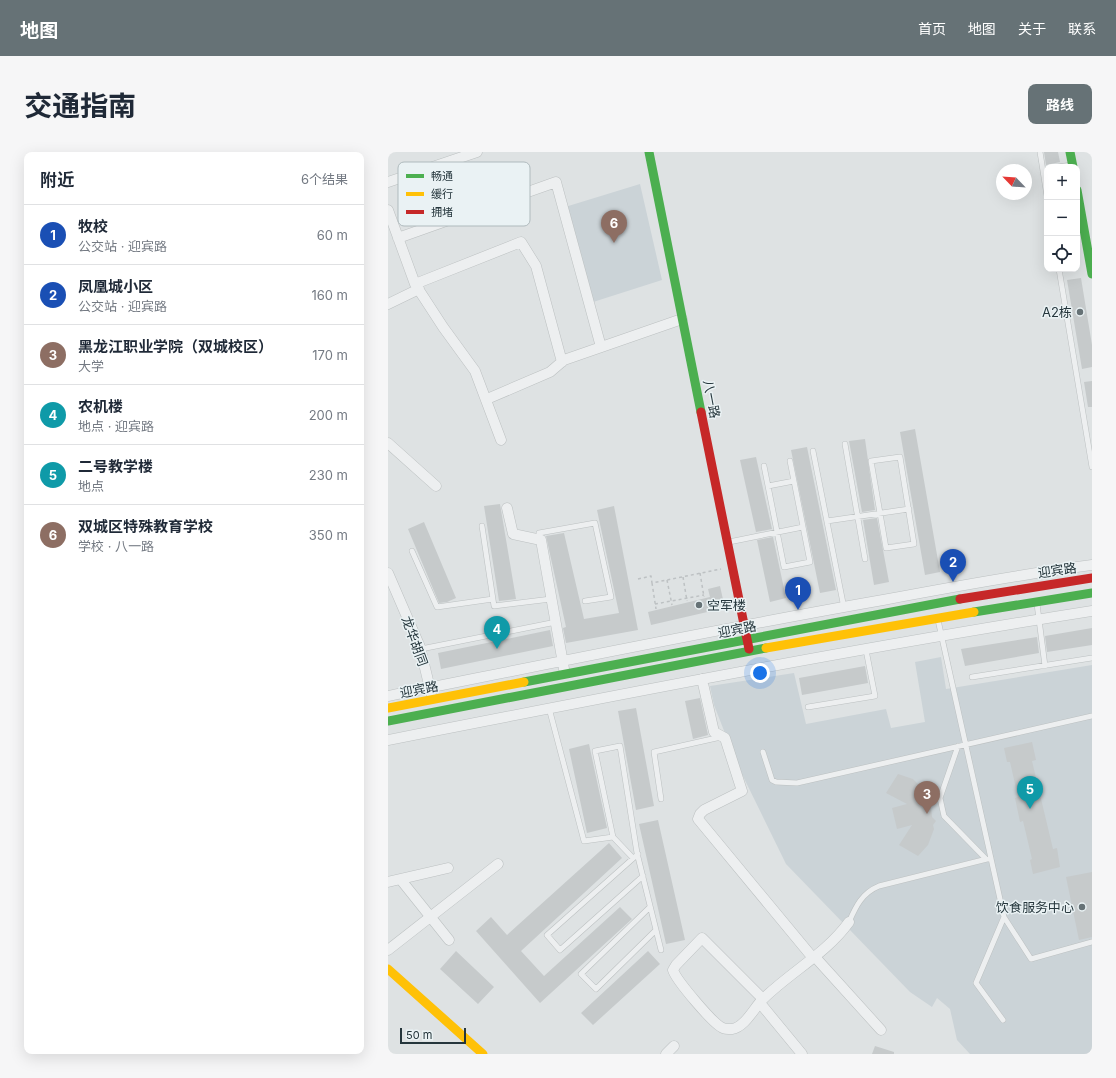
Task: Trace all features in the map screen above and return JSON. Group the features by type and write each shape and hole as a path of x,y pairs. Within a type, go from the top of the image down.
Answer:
{"main road":[{"name":"八一路","path":"649,152 750,651"},
{"path":"1070,152 1073,164"},
{"path":"1079,200 1092,274"},
{"name":"迎宾路","path":"388,708 1018,589 1092,578"},
{"name":"迎宾路","path":"388,721 750,651 1037,601 1092,593"},
{"path":"388,969 483,1054"}],"street":[{"path":"447,162 477,152"},
{"path":"388,182 398,179"},
{"path":"530,191 556,182 601,347"},
{"path":"388,210 417,286 443,327 475,371 501,440"},
{"path":"398,238 432,226"},
{"path":"388,304 417,286 520,242 536,266 562,362"},
{"path":"486,399 550,372 562,362 682,319"},
{"path":"388,443 436,486"},
{"path":"507,508 513,534 540,540 565,674"},
{"path":"388,696 744,624 1032,573 1092,565"},
{"name":"龙华胡同","path":"388,573 421,649 436,712"},
{"path":"388,740 702,679 941,636 1092,611"},
{"path":"702,679 714,732 725,738 742,791 704,810 698,819 814,957 881,1030"},
{"path":"388,950 498,864"},
{"path":"388,882 448,868"},
{"path":"401,880 449,940"},
{"path":"802,1054 761,1001 702,938 673,970 680,984 722,1028 731,1029 739,1026 761,1001 838,938 849,922"},
{"path":"666,1054 674,1046"}],"lane":[{"path":"1040,152 1044,166"},
{"path":"1060,272 1092,467"},
{"path":"845,444 865,559"},
{"path":"813,451 843,607 848,621"},
{"path":"900,457 909,509 914,544 886,548 871,462 900,457"},
{"path":"764,466 784,567 810,562 790,461"},
{"path":"768,486 794,481"},
{"path":"827,521 909,509"},
{"path":"540,540 539,533 595,523 611,597 585,601"},
{"path":"482,526 494,606 551,599"},
{"path":"728,542 803,527"},
{"path":"412,551 437,607 493,599"},
{"path":"1037,601 1045,666"},
{"path":"938,618 966,744 988,858 1004,917 1031,958 1092,942"},
{"path":"421,649 556,622"},
{"path":"808,706 875,696 866,650"},
{"path":"972,677 1092,658"},
{"path":"549,708 584,841 613,837"},
{"path":"763,752 772,780 787,783 805,781 1092,716"},
{"path":"661,799 654,752 722,737"},
{"path":"636,856 613,837 595,751 620,746 636,856 643,876 661,950"},
{"path":"958,746 940,798 944,816 988,858"},
{"path":"636,856 547,935 560,950 643,876"},
{"path":"849,922 861,897 868,890 988,858"},
{"path":"650,907 581,974 596,989 656,930"},
{"path":"1003,1020 976,983 1004,917"}],"path":[{"path":"652,583 733,567"},
{"path":"656,604 704,596 700,574"},
{"path":"638,579 651,576 656,609"},
{"path":"683,577 687,599"},
{"path":"668,580 672,605"}],"shaded area":[{"path":"640,184 662,280 590,303 565,207"},
{"path":"941,657 946,689 1092,665 1092,1054 970,1054 957,1040 950,1009 937,998 932,1007 910,992 786,864 737,764 714,705 710,686 794,673 806,724 886,709 891,728 925,722 915,662"}],"building":[{"path":"1044,152 1058,152 1060,162 1046,164"},
{"name":"A2栋","path":"1081,278 1092,345 1092,367 1082,369 1067,280"},
{"path":"1092,381 1092,407 1088,407 1084,382"},
{"path":"915,429 940,572 925,575 900,432"},
{"path":"865,439 875,510 862,512 849,441"},
{"path":"807,447 836,590 820,593 791,450"},
{"path":"756,457 772,529 756,532 740,460"},
{"path":"500,504 516,599 499,601 484,506"},
{"path":"614,506 638,630 566,643 563,628 566,627 546,536 564,533 584,619 619,613 597,510"},
{"path":"877,518 889,582 874,585 863,520"},
{"path":"424,522 456,598 447,602 439,603 408,529"},
{"path":"773,537 786,598 770,602 757,540"},
{"name":"空军楼","path":"720,586 724,604 715,606 716,610 651,625 648,612 710,597 708,589"},
{"path":"1092,628 1092,645 1047,652 1045,636"},
{"path":"550,630 553,646 441,669 438,653"},
{"path":"1037,637 1039,653 965,666 961,649"},
{"path":"865,666 868,683 802,695 799,678"},
{"path":"700,698 708,735 693,739 685,701"},
{"path":"636,708 654,806 636,810 618,711"},
{"path":"1032,742 1036,760 1032,761 1053,849 1057,848 1060,867 1033,874 1030,860 1032,859 1023,821 1020,822 1015,798 1018,797 1010,762 1007,762 1004,748"},
{"path":"589,744 607,828 587,833 569,749"},
{"path":"898,774 913,779 923,789 925,794 930,798 932,817 936,821 933,825 934,829 928,845 918,856 899,845 912,825 897,829 892,808 907,804 886,793"},
{"path":"658,820 685,940 666,944 639,824"},
{"path":"609,843 622,858 521,951 544,976 620,907 632,919 540,1003 476,931 491,917 507,935"},
{"name":"饮食服务中心","path":"1092,872 1092,937 1079,940 1066,877"},
{"path":"456,951 494,987 478,1004 440,969"},
{"path":"648,951 660,964 593,1025 581,1013"},
{"path":"875,1046 894,1052 894,1054 872,1054"}],"traffic: fast":[{"path":"649,152 701,412"},
{"path":"1070,152 1072,164"},
{"path":"1079,200 1092,274"},
{"path":"974,612 1092,593"},
{"path":"524,682 960,599"},
{"path":"388,721 766,648"}],"traffic: slow":[{"path":"766,648 974,612"},
{"path":"388,708 524,682"},
{"path":"388,969 483,1054"}],"traffic: jam":[{"path":"701,412 749,649"},
{"path":"960,599 1092,578"}],"place":[{"name":"双城区特殊教育学校","path":"614,243"},
{"name":"A2栋","path":"1080,312"},
{"name":"凤凰城小区","path":"953,582"},
{"name":"空军楼","path":"699,605"},
{"name":"牧校","path":"798,610"},
{"name":"农机楼","path":"497,649"},
{"name":"二号教学楼","path":"1030,809"},
{"name":"黑龙江职业学院（双城校区）","path":"927,814"},
{"name":"饮食服务中心","path":"1082,907"}]}
